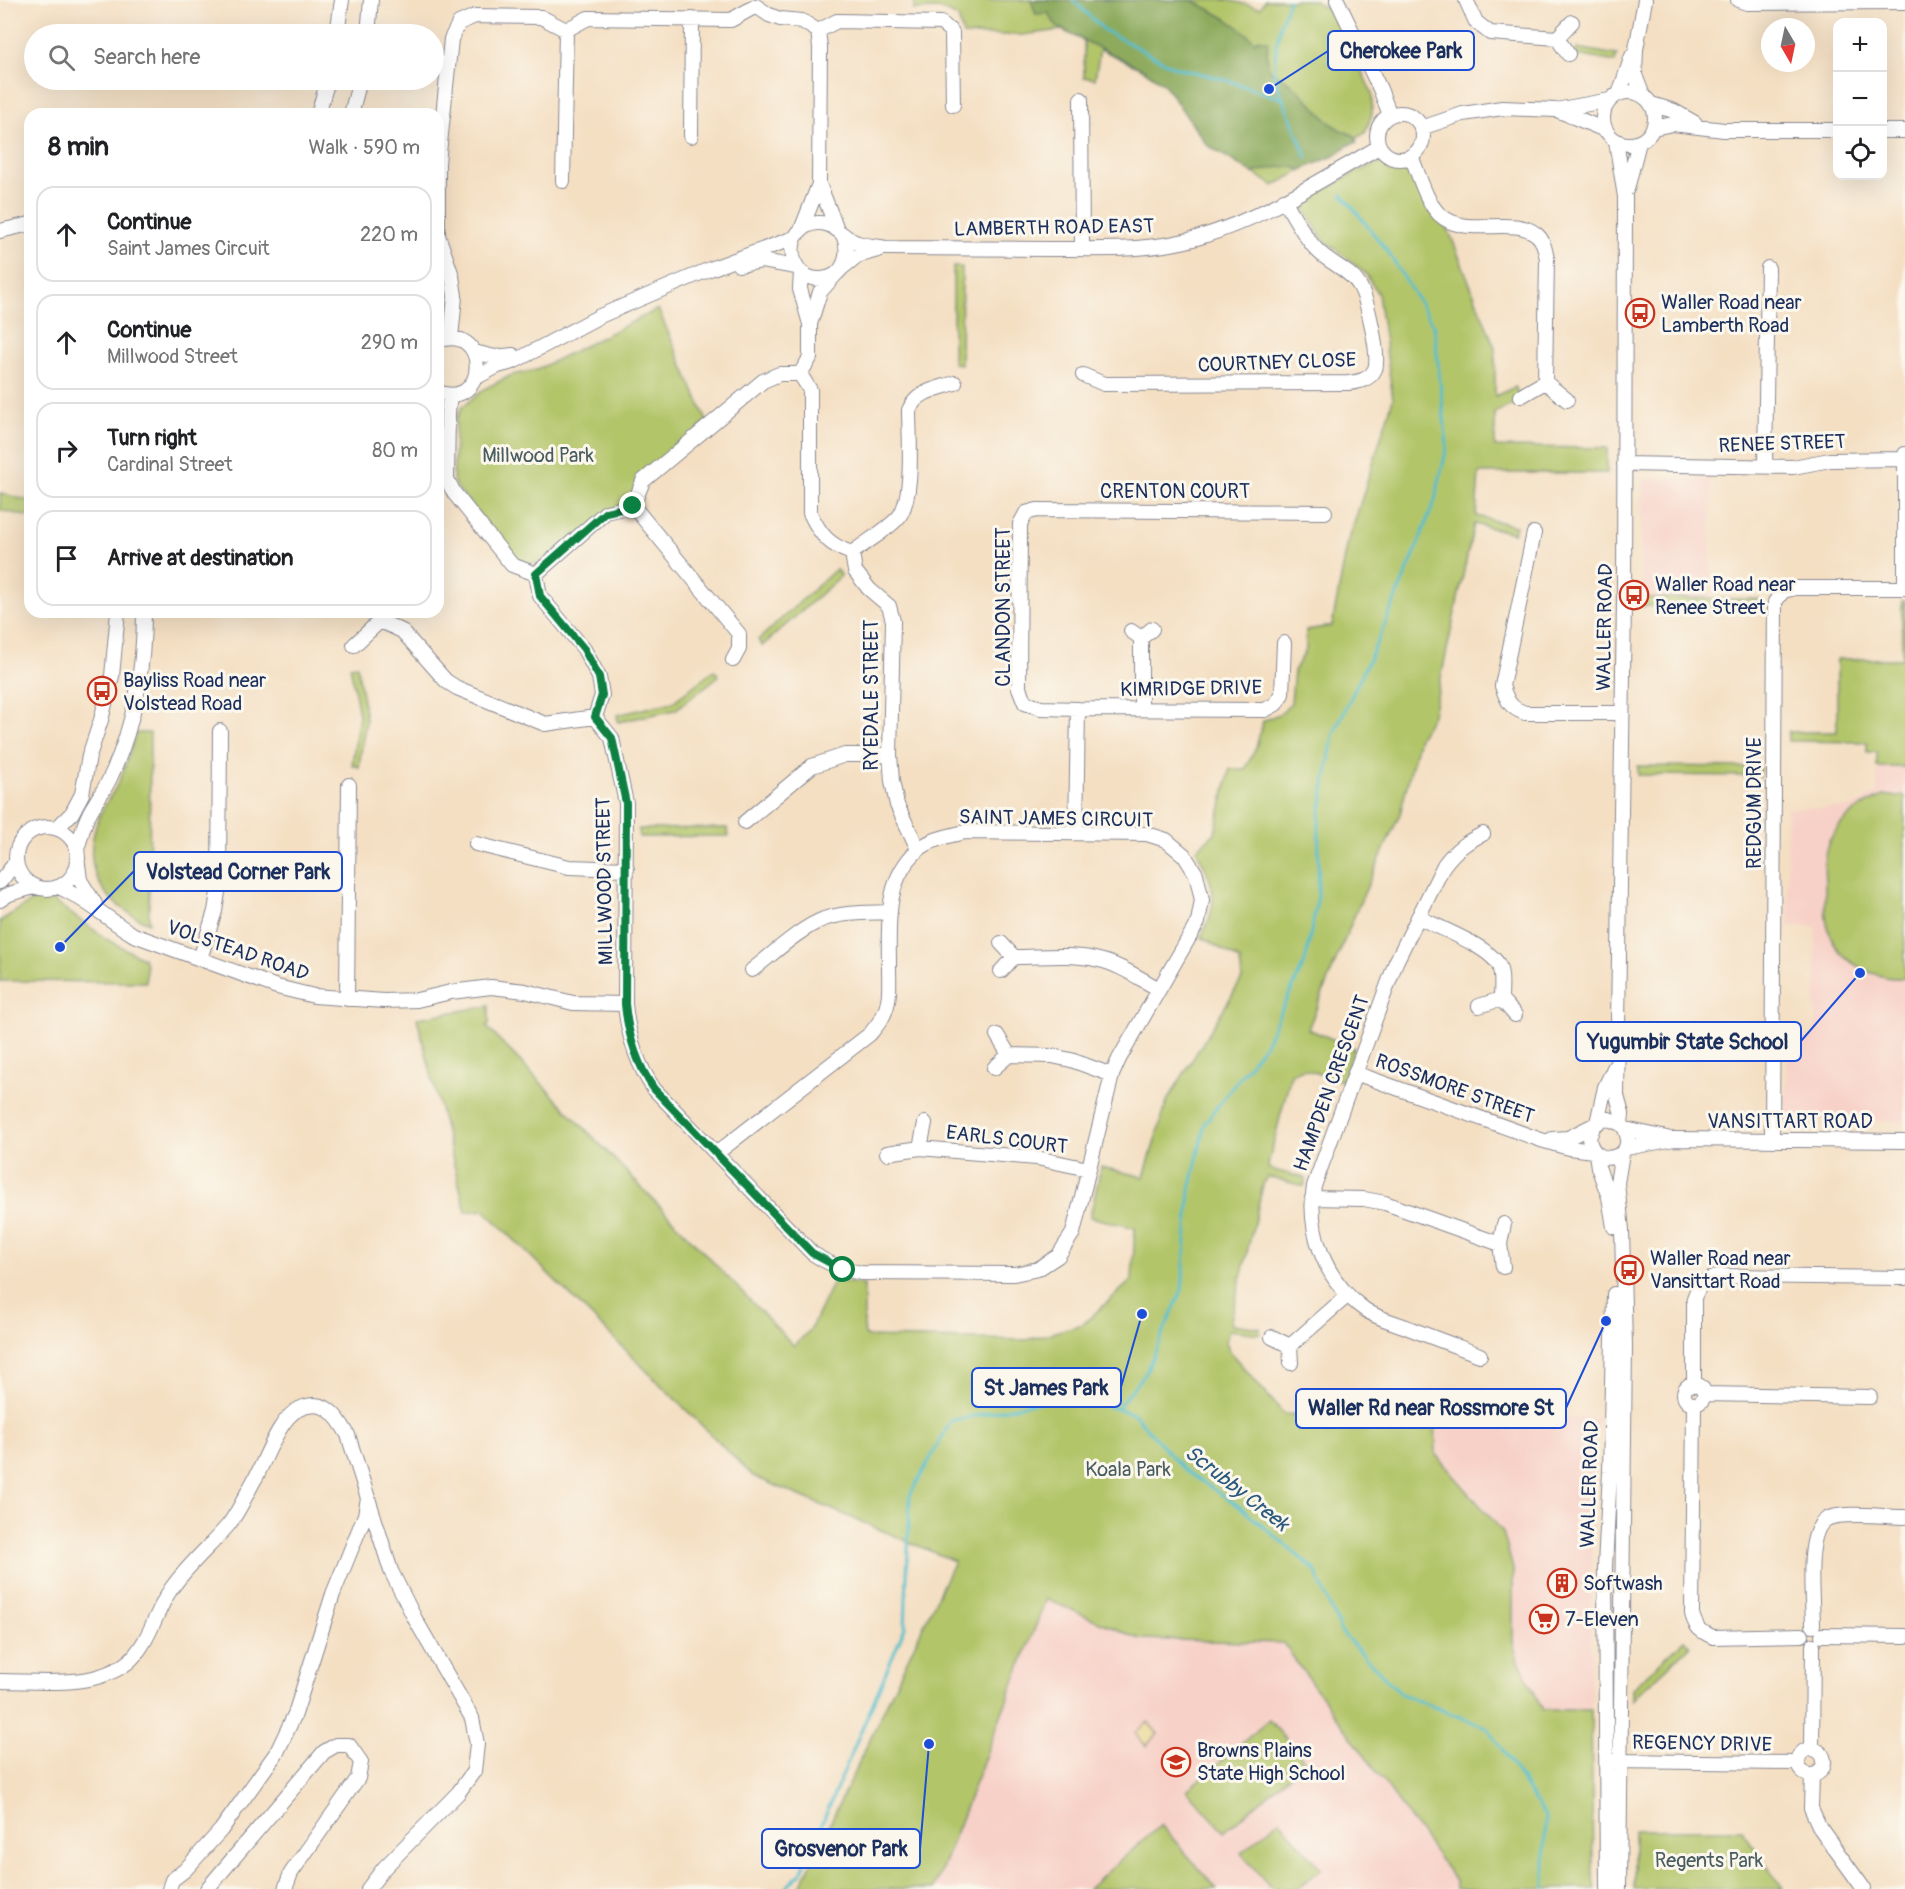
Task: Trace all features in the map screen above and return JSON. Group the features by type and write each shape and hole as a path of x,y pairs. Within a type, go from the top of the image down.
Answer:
{"street":[{"path":"338,24 342,0"},
{"path":"369,24 371,0"},
{"path":"1337,0 1375,78 1390,115"},
{"path":"1466,0 1476,22 1490,33 1557,38"},
{"path":"1557,110 1605,130 1616,141 1627,144 1639,142 1650,134 1655,120 1635,75 1636,49 1645,0"},
{"path":"1738,0 1747,3 1905,2"},
{"path":"566,30 588,18 731,20 756,3 770,15 780,19 802,21 818,31"},
{"path":"444,108 451,39 459,23 475,16 541,17 566,30"},
{"path":"691,136 692,19"},
{"path":"818,31 837,21 940,23 952,32 953,105"},
{"path":"1557,38 1572,22"},
{"path":"563,181 566,30"},
{"path":"800,374 810,358 810,324 800,289 798,270 791,253 819,184 820,47 818,31"},
{"path":"1557,38 1568,54"},
{"path":"1605,130 1603,114 1615,97 1636,49"},
{"path":"320,108 325,90"},
{"path":"353,108 357,90"},
{"path":"1421,128 1463,114 1502,108 1557,110 1615,97 1627,92 1674,111 1700,126"},
{"path":"1081,99 1082,249"},
{"path":"1397,113 1412,116 1421,128 1422,144 1411,156 1397,159 1390,157 1379,147 1377,140 1379,125 1390,115 1397,113"},
{"path":"1653,128 1673,124 1724,130 1833,130"},
{"path":"1887,131 1905,131"},
{"name":"WALLER ROAD","path":"1616,141 1625,196 1617,1096 1628,1138 1617,1183 1622,1230 1624,1345 1616,1472 1605,1566 1605,1618 1619,1889"},
{"name":"WALLER ROAD","path":"1625,196 1639,142"},
{"name":"LAMBERTH ROAD EAST","path":"840,232 857,243 886,248 1122,250 1164,245 1200,237 1238,223 1379,147"},
{"path":"1411,156 1430,202 1438,214 1446,220 1459,225 1521,227 1536,234 1544,244 1547,259 1545,382"},
{"path":"810,324 820,292 839,271 846,260 848,250 819,184"},
{"name":"COURTNEY CLOSE","path":"1083,375 1104,384 1232,384 1348,383 1359,382 1371,375 1377,362 1368,304 1360,286 1355,279 1314,248 1284,200"},
{"path":"444,393 465,390 475,378 600,316 798,234 810,225 819,223 840,232"},
{"path":"0,231 24,225"},
{"name":"LAMBERTH ROAD EAST","path":"839,271 857,256 886,248"},
{"path":"444,253 452,276 455,296 445,340 468,345 474,352 477,360 475,378"},
{"path":"710,269 762,261 798,270 808,277 818,279 827,278 839,271"},
{"path":"1765,466 1768,268"},
{"path":"474,352 495,357 527,354"},
{"path":"633,506 643,481 763,381 779,374 800,374"},
{"path":"800,374 810,390 810,513 818,529 836,548 852,552 898,518 905,507 909,494 909,410 912,402 920,395 955,383"},
{"path":"1521,396 1545,382"},
{"path":"1545,382 1567,400"},
{"path":"1905,454 1905,588"},
{"name":"RENEE STREET","path":"1624,464 1793,466 1830,460 1905,459"},
{"path":"444,466 454,493 512,565 536,574"},
{"path":"536,574 606,512 633,506"},
{"path":"633,506 739,634 739,649 733,660"},
{"name":"CRENTON COURT","path":"1026,513 1037,510 1324,512"},
{"name":"CLANDON STREET","path":"1026,513 1020,524 1019,688 1025,703 1041,708 1078,709"},
{"path":"1534,533 1502,686 1506,698 1512,709 1525,713 1622,713"},
{"name":"RYEDALE STREET","path":"852,552 855,571 868,589 889,606 893,621 891,781 897,805 918,849"},
{"path":"381,618 402,630 446,681 457,688 544,724 595,717 602,695 599,677 584,649 540,596 536,574"},
{"name":"REDGUM DRIVE","path":"1772,1140 1775,602 1783,591 1796,588 1905,588"},
{"path":"57,828 72,813 82,794 89,756 112,676 117,618"},
{"path":"78,856 73,840 66,833 57,828 46,827 27,834 20,842 16,852 16,862 25,881 34,887 42,889 59,887 72,877 78,856 88,816 110,779 129,733 139,693 144,618"},
{"path":"354,645 378,618"},
{"path":"1141,633 1141,709"},
{"name":"KIMRIDGE DRIVE","path":"1078,709 1265,710 1276,704 1282,694 1284,643"},
{"path":"1076,833 1078,709"},
{"name":"MILLWOOD STREET","path":"595,717 612,738 626,803 625,1004"},
{"path":"200,959 215,911 219,886 220,731"},
{"path":"745,822 812,766 845,755 890,755"},
{"path":"347,999 349,785"},
{"name":"SAINT JAMES CIRCUIT","path":"625,1004 627,1026 643,1072 654,1089 812,1253 843,1270 861,1273 1014,1274 1038,1269 1058,1256 1074,1233 1112,1075 1198,922 1202,900 1196,874 1184,855 1166,840 1147,834 965,832 938,838 918,849 896,880 889,912 889,994 883,1016 870,1034 717,1154"},
{"name":"HAMPDEN CRESCENT","path":"1480,1355 1364,1310 1336,1280 1320,1251 1315,1235 1312,1198 1314,1186 1395,962 1444,865 1453,852 1466,842 1483,834"},
{"path":"476,844 569,867 627,869"},
{"name":"VOLSTEAD ROAD","path":"78,856 80,880 98,908 115,924 134,934 277,987 314,996 384,1001 417,1000 451,992 491,987 525,991 573,1003 625,1004"},
{"path":"0,882 16,862"},
{"path":"0,900 9,894 34,887"},
{"name":"VOLSTEAD ROAD","path":"59,887 98,908"},
{"path":"752,970 808,927 824,919 843,914 889,912"},
{"path":"1418,917 1488,952 1498,963 1501,975 1501,999 1515,1015"},
{"path":"1001,943 1014,957"},
{"path":"1000,971 1014,957 1080,957 1100,960 1119,967 1159,989"},
{"path":"1479,1006 1501,999"},
{"path":"997,1035 1009,1054"},
{"path":"994,1068 1009,1054 1052,1056 1071,1060 1112,1075"},
{"name":"WALLER ROAD","path":"1606,1889 1621,1618 1616,1472 1615,1234 1609,1197 1589,1138 1596,1124 1605,1087 1619,1058"},
{"name":"ROSSMORE STREET","path":"1355,1073 1541,1140 1595,1153"},
{"path":"1596,1124 1609,1119 1623,1126"},
{"name":"EARLS COURT","path":"920,1148 925,1122"},
{"name":"ROSSMORE STREET","path":"1541,1140 1568,1138 1596,1124"},
{"name":"VANSITTART ROAD","path":"1623,1126 1674,1139"},
{"name":"VANSITTART ROAD","path":"1624,1150 1674,1139 1905,1141"},
{"name":"EARLS COURT","path":"887,1153 920,1148 1037,1158 1088,1169"},
{"path":"1595,1153 1610,1158 1624,1150"},
{"path":"1312,1198 1364,1199 1385,1203 1500,1244"},
{"path":"1503,1268 1500,1244 1504,1224"},
{"path":"1905,1278 1720,1276 1703,1281 1697,1289 1694,1298 1697,1394 1692,1614 1695,1625 1700,1631 1713,1637 1802,1635 1805,1628 1816,1635 1905,1636"},
{"path":"1290,1346 1348,1295"},
{"path":"1272,1337 1290,1346"},
{"path":"1290,1346 1291,1363"},
{"path":"1697,1394 1870,1397"},
{"path":"0,1681 75,1680 107,1674 128,1662 141,1647 170,1591 231,1521 283,1422 297,1409 309,1406 326,1407 338,1417 348,1435 391,1571 472,1718 477,1744 474,1771 464,1786 384,1868 368,1889"},
{"path":"169,1889 172,1880 186,1870 221,1830 277,1752 295,1714 333,1594 365,1515 368,1496"},
{"path":"1812,1748 1816,1635 1812,1544 1818,1526 1827,1519 1842,1515 1905,1517"},
{"path":"1605,1618 1621,1618"},
{"path":"207,1889 324,1752 336,1745 349,1745 361,1762 358,1778 291,1873 285,1889"},
{"path":"1812,1748 1821,1752 1825,1762 1821,1771 1812,1775 1803,1772 1798,1763 1802,1753 1812,1748"},
{"name":"REGENCY DRIVE","path":"1613,1761 1798,1763"},
{"path":"1812,1775 1811,1808 1820,1828 1864,1889"}],"shaded area":[{"path":"1651,478 1711,479 1710,599 1641,598 1642,486"},
{"path":"1877,767 1905,767 1905,1121 1794,1121 1786,1113 1787,1043 1815,1036 1816,926 1788,926 1787,808 1851,808 1877,793"},
{"path":"1435,1416 1598,1418 1591,1562 1591,1710 1543,1710 1517,1657 1513,1643 1513,1569 1503,1532 1436,1455"},
{"name":"Browns Plains State High School","path":"1046,1599 1140,1639 1283,1643 1456,1882 1456,1889 934,1889"}],"green space":[{"path":"914,0 1228,0 1260,8 1265,0 1316,0 1317,3 1336,14 1372,94 1372,114 1365,133 1274,186 1207,145 1164,84 1144,70 1100,49 1095,79 1084,77 1084,41 1062,30 1022,35 963,35 958,17 940,9 914,10"},
{"path":"1031,0 1192,0 1225,18 1255,42 1258,39 1268,41 1267,58 1270,71 1299,91 1327,120 1354,135 1357,142 1347,146 1336,155 1301,170 1284,167 1252,173 1207,145 1164,84 1144,70 1057,27 1048,13 1036,14"},
{"path":"1577,48 1617,55 1615,62 1576,55"},
{"name":"Koala Park","path":"1379,163 1399,167 1413,176 1426,206 1449,231 1495,348 1495,396 1515,387 1522,400 1495,413 1495,447 1607,448 1607,473 1479,473 1476,516 1516,526 1514,533 1474,524 1433,715 1419,737 1400,814 1358,907 1308,1029 1354,1048 1342,1081 1303,1069 1291,1074 1268,1165 1269,1169 1306,1178 1304,1186 1268,1177 1264,1181 1231,1320 1232,1324 1260,1328 1260,1334 1229,1330 1226,1342 1230,1352 1284,1414 1435,1416 1436,1455 1503,1532 1513,1569 1513,1643 1517,1657 1543,1710 1591,1710 1595,1889 1456,1889 1456,1882 1283,1643 1140,1639 1046,1599 934,1889 799,1889 954,1561 753,1476 484,1210 466,1212 417,1018 489,1006 489,1025 486,1026 794,1346 810,1330 834,1280 864,1285 864,1333 867,1337 1027,1340 1083,1324 1132,1280 1135,1228 1090,1217 1101,1167 1144,1177 1167,1101 1242,979 1240,960 1201,937 1211,913 1213,893 1211,883 1196,850 1215,833 1230,769 1245,769 1256,748 1263,721 1283,712 1291,703 1294,671 1306,650 1306,630 1332,626 1347,546 1393,399 1378,294 1366,274 1322,238 1300,203 1356,172"},
{"path":"953,267 962,267 961,364 953,363"},
{"name":"Millwood Park","path":"658,309 707,421 629,501 540,562 533,564 516,560 457,488 453,480 456,419 462,407 486,388 512,375 536,370"},
{"path":"0,493 24,499 24,516 0,510"},
{"path":"836,569 841,576 762,646 758,640"},
{"path":"1641,598 1761,599 1761,607 1641,606"},
{"path":"1902,601 1905,601 1905,767 1877,767 1877,752 1867,752 1867,742 1788,741 1788,732 1837,732 1837,659 1902,659"},
{"path":"357,665 366,719 359,767 352,765 359,715 350,666"},
{"path":"714,670 719,676 675,710 618,722 617,715 673,702"},
{"path":"136,733 150,733 149,923 118,905 98,882 93,868 93,835 103,808 119,781"},
{"path":"1638,766 1760,767 1760,776 1638,775"},
{"path":"1884,796 1905,796 1905,978 1871,973 1851,962 1835,945 1828,928 1826,915 1824,866 1828,843 1847,818 1861,807"},
{"path":"727,828 729,836 639,837 639,829"},
{"path":"35,899 52,900 108,940 143,958 146,964 146,982 0,981 0,921"},
{"path":"1684,1640 1690,1646 1632,1700 1632,1689"},
{"path":"1269,1720 1306,1762 1224,1832 1187,1790"},
{"path":"1279,1820 1321,1869 1298,1889 1272,1889 1241,1853"},
{"path":"1161,1825 1217,1889 1088,1889"},
{"name":"Regents Park","path":"1634,1830 1742,1830 1783,1889 1634,1889"}],"sand":[{"path":"1148,1722 1158,1734 1146,1746 1135,1733"}],"waterway":[{"path":"1073,0 1104,30 1174,67 1223,79 1283,99"},
{"path":"1289,0 1276,47 1274,77 1307,158"},
{"path":"1117,1408 1146,1372 1182,1290 1190,1190 1205,1123 1265,1044 1305,962 1318,896 1319,821 1333,735 1376,645 1412,560 1435,500 1447,446 1434,326 1388,252 1342,194"},
{"name":"Scrubby Creek","path":"784,1889 801,1873 905,1627 910,1495 951,1421 1070,1395 1134,1414 1183,1469 1239,1506 1315,1570 1341,1632 1401,1694 1488,1728 1545,1816 1545,1889"}],"place":[{"name":"Cherokee Park","path":"1269,89"},
{"name":"Waller Road near Lamberth Road","path":"1640,313"},
{"name":"Waller Road near Renee Street","path":"1634,595"},
{"name":"Bayliss Road near Volstead Road","path":"102,691"},
{"name":"Volstead Corner Park","path":"60,947"},
{"name":"Yugumbir State School","path":"1860,973"},
{"name":"Waller Road near Vansittart Road","path":"1629,1270"},
{"name":"St James Park","path":"1142,1314"},
{"name":"Waller Rd near Rossmore St","path":"1606,1321"},
{"name":"Softwash","path":"1562,1583"},
{"name":"7-Eleven","path":"1544,1619"},
{"name":"Grosvenor Park","path":"929,1744"},
{"name":"Browns Plains State High School","path":"1176,1762"}],"route":[{"path":"633,506 606,512 536,574 540,596 584,649 599,677 602,695 595,717 612,738 626,803 625,1004 627,1026 633,1048 643,1072 654,1089 812,1253 843,1270"}]}
